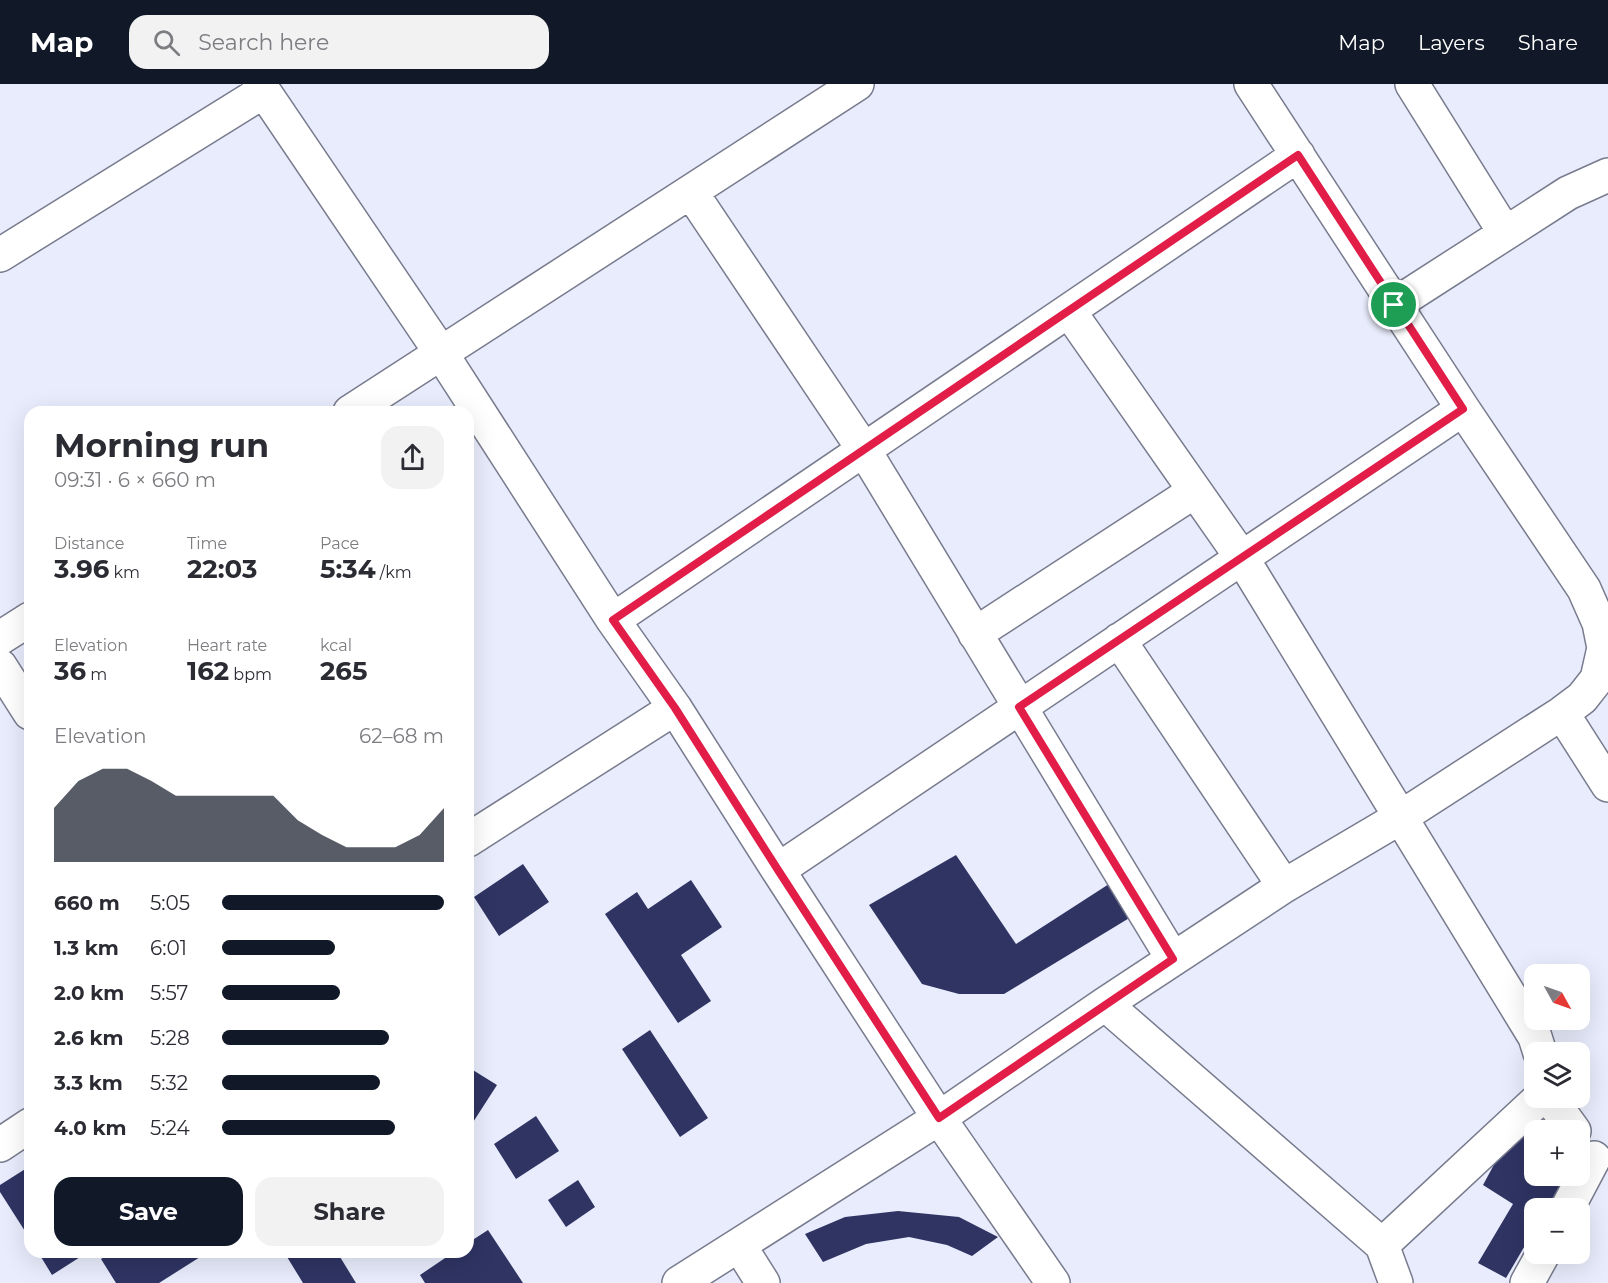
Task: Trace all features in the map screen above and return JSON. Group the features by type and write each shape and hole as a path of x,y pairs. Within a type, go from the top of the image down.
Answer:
{"street":[{"path":"359,406 857,84"},
{"path":"679,1283 939,1118 1105,1004 1284,886 1401,817 1562,713 1582,698 1598,679 1606,648 1599,623 1584,589 1394,305 1251,84"},
{"path":"1412,84 1505,233"},
{"path":"0,255 262,88 441,353 613,620 675,708 939,1118 1053,1283"},
{"path":"613,620 1298,155"},
{"path":"1394,305 1568,193 1608,175"},
{"path":"691,192 864,450 1173,959"},
{"path":"1070,311 1242,558 1537,1042"},
{"path":"778,870 1463,409"},
{"path":"975,634 1195,491"},
{"path":"0,638 24,623"},
{"path":"1119,640 1284,886"},
{"path":"0,666 24,704"},
{"path":"474,836 675,708"},
{"path":"1562,713 1608,785"},
{"path":"1105,1004 1382,1245 1396,1283"},
{"path":"1382,1245 1528,1108"},
{"path":"0,1145 24,1129"},
{"path":"1573,1198 1594,1158"},
{"path":"739,1245 763,1283"},
{"path":"1527,1283 1537,1264"}],"building":[{"path":"956,855 1016,944 1109,884 1131,917 1004,994 959,994 922,984 869,905"},
{"path":"523,864 549,902 499,936 474,897"},
{"path":"691,880 722,927 681,955 711,1001 678,1023 605,914 637,892 648,909"},
{"path":"650,1030 708,1118 680,1137 622,1049"},
{"path":"474,1071 497,1085 474,1121"},
{"path":"536,1116 559,1151 516,1179 494,1144"},
{"path":"1517,1122 1524,1126 1524,1186 1560,1186 1553,1198 1524,1198 1524,1247 1506,1278 1478,1263 1513,1204 1483,1185"},
{"path":"24,1170 24,1230 0,1192 0,1185"},
{"path":"578,1180 595,1207 566,1227 548,1200"},
{"path":"898,1211 959,1217 998,1237 972,1256 947,1245 909,1237 866,1244 823,1262 805,1234 845,1217"},
{"path":"488,1230 523,1283 425,1283 420,1275 445,1258 474,1258 474,1239"},
{"path":"42,1258 79,1258 52,1275"},
{"path":"199,1258 159,1283 116,1283 101,1259"},
{"path":"288,1258 341,1258 356,1283 303,1283"}],"route":[{"path":"1298,155 1394,305 1463,409 1019,707 1173,959 939,1118 675,708 613,620 1298,155"}]}
